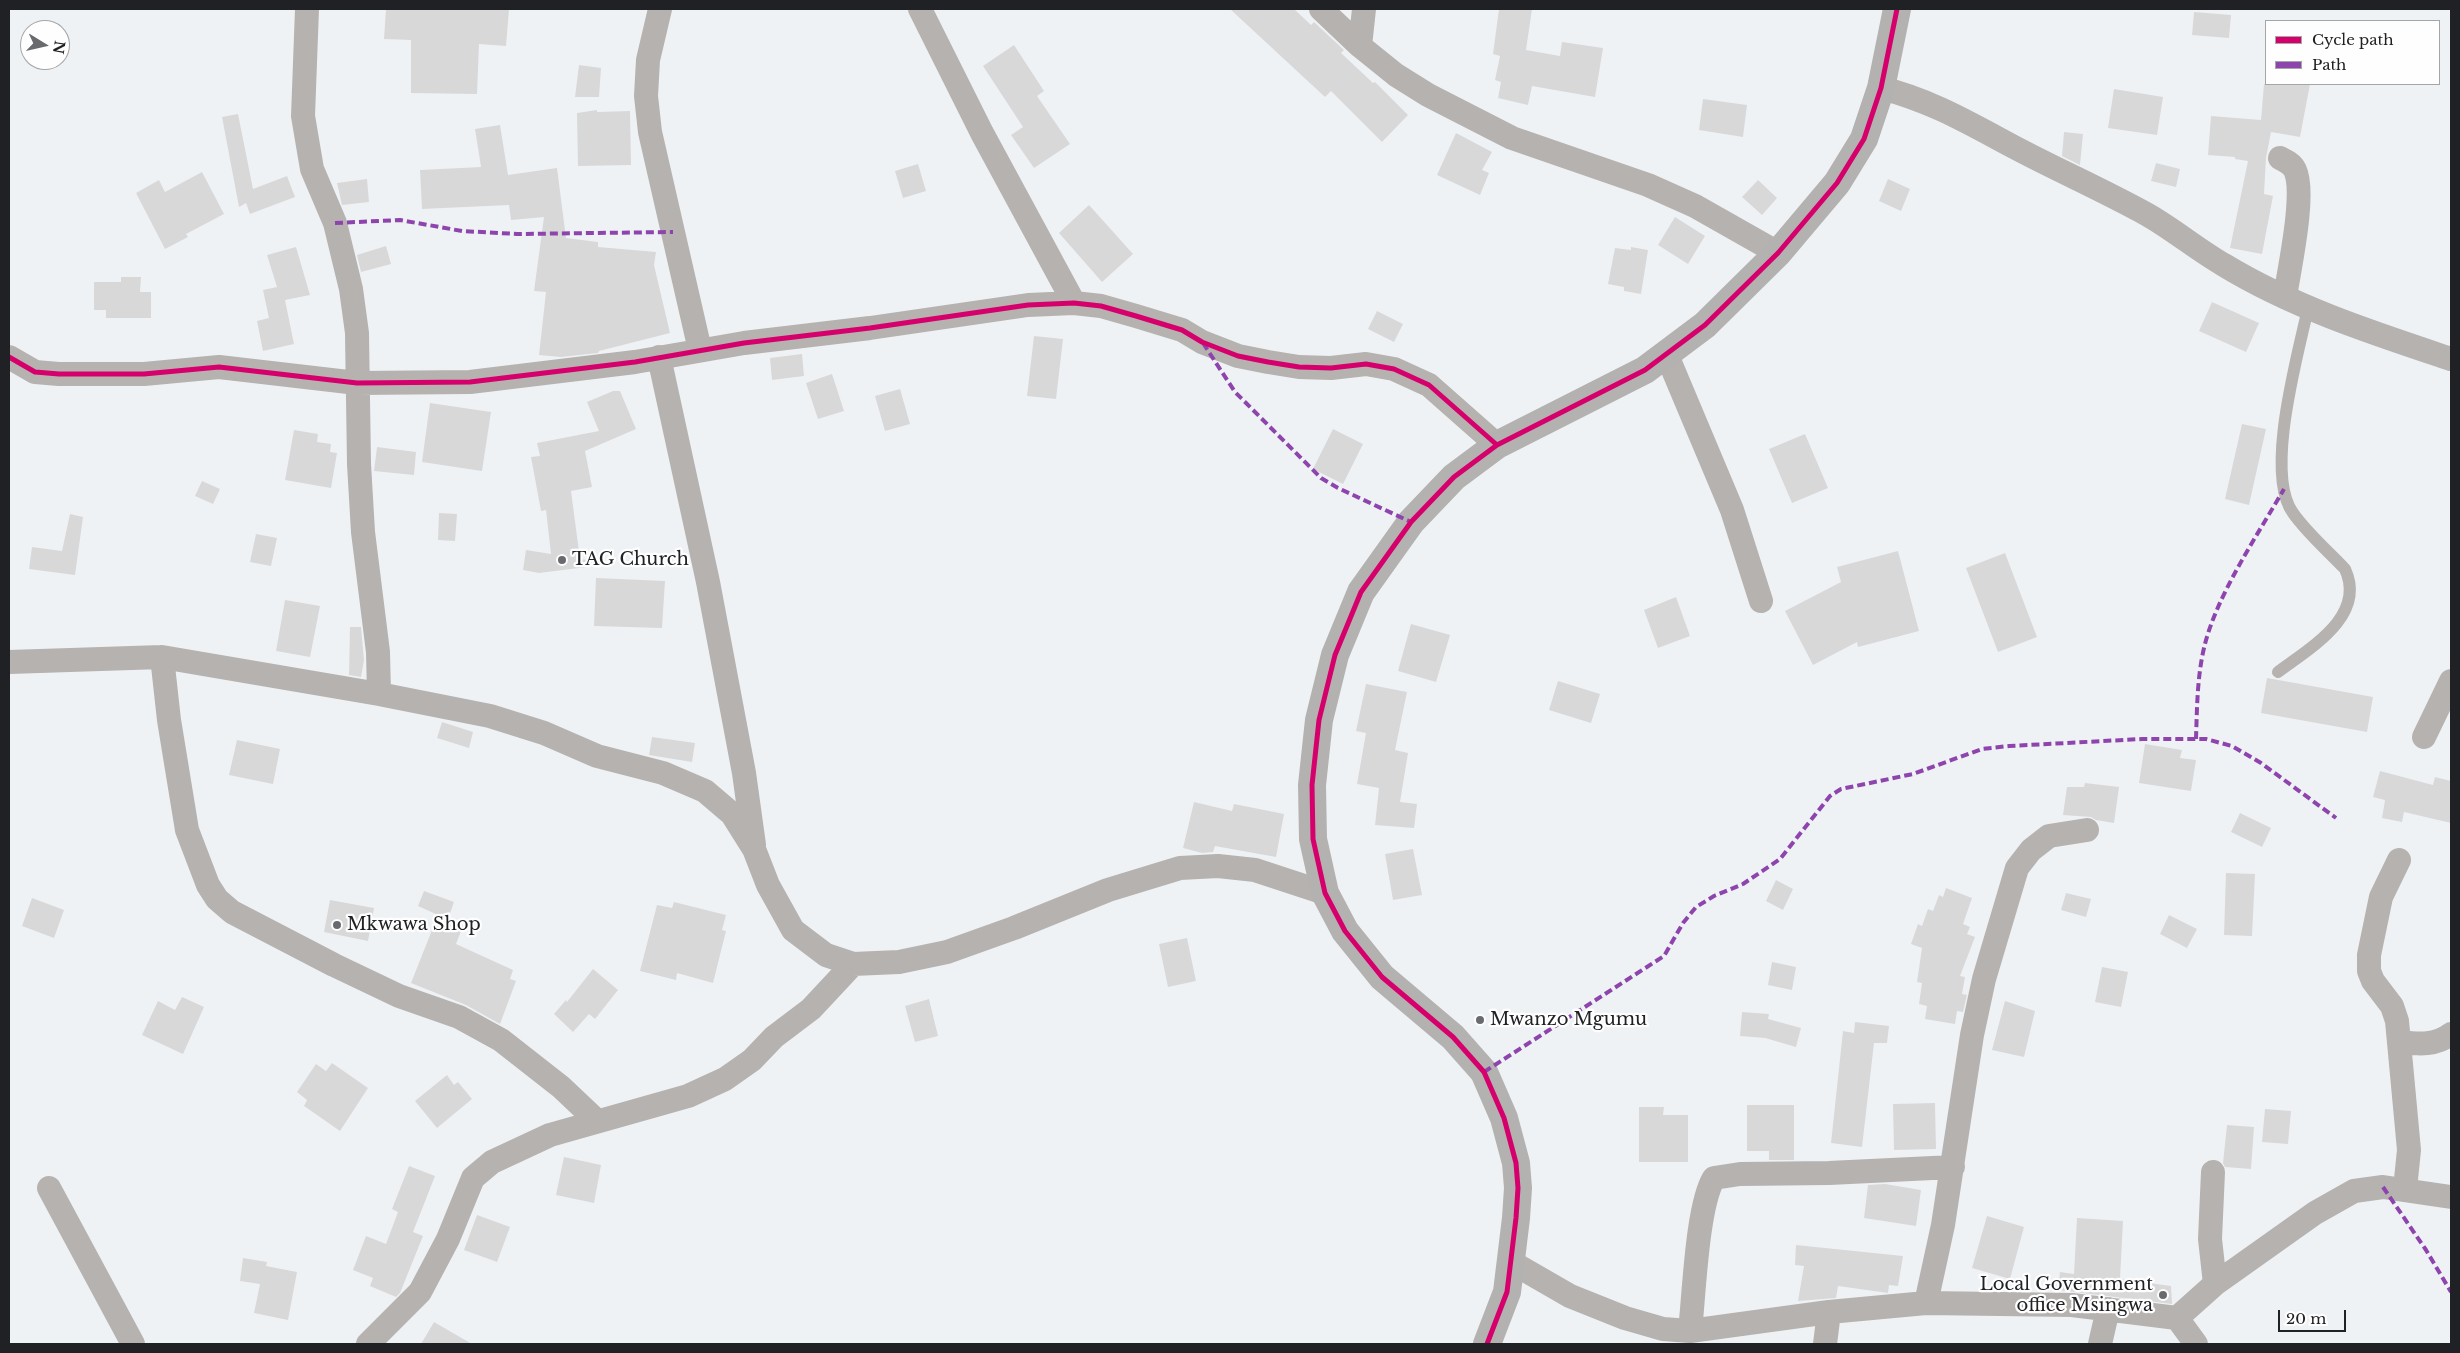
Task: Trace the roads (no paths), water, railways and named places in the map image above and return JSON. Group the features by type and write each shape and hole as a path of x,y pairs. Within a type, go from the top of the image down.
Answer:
{"street":[{"path":"307,9 303,116 312,169 335,223 351,289 357,333 362,513 378,652 379,694"},
{"path":"660,9 648,60 646,96 649,123 700,350"},
{"path":"920,9 982,133 1074,303"},
{"path":"1321,9 1360,46 1396,75 1428,95 1512,138 1648,185 1695,206 1778,253"},
{"path":"1360,46 1364,9"},
{"path":"1488,1344 1507,1292 1518,1188 1516,1163 1504,1118 1484,1072 1453,1037 1382,977 1345,931 1325,893 1313,839 1312,785 1319,720 1335,656 1361,592 1411,522 1454,477 1497,445 1644,370 1705,325 1778,253 1837,183 1864,139 1881,88 1897,9"},
{"path":"1881,88 1912,95 2082,180 2149,216 2224,265 2308,308 2451,358"},
{"path":"2280,158 2289,162 2295,171 2298,190 2296,219 2285,297"},
{"path":"9,357 34,372 59,374 144,374 219,367 358,383 470,382 1028,305 1074,303 1101,306 1182,330 1202,342 1238,356 1260,361 1298,367 1332,368 1366,364 1394,368 1430,386 1497,445"},
{"path":"1666,353 1732,510 1761,601"},
{"path":"659,357 694,510 744,772 754,849"},
{"path":"9,662 162,657 379,694 490,716 544,733 598,756 663,773 705,792 732,814 754,849 768,885 793,930 826,955 853,964 899,962 947,952 1014,928 1108,890 1180,868 1218,866 1255,870 1325,893"},
{"path":"162,657 169,720 187,830 208,885 217,899 232,912 334,965 399,996 458,1018 501,1040 561,1087 597,1121"},
{"path":"2424,737 2451,681"},
{"path":"1926,1303 1953,1166 1972,1035 1984,979 2017,868 2031,850 2049,836 2087,830"},
{"path":"2399,860 2382,897 2369,955 2369,971 2373,981 2392,1006 2397,1021 2409,1150 2405,1189"},
{"path":"370,1344 420,1292 448,1239 473,1178 492,1162 550,1135 688,1096 725,1078 752,1060 774,1037 811,1009 853,964"},
{"path":"2399,1042 2425,1044 2441,1041 2451,1034"},
{"path":"1690,1331 1703,1212 1709,1186 1714,1178 1740,1174 1829,1173 1953,1166"},
{"path":"2213,1172 2210,1238 2215,1284"},
{"path":"2177,1318 2215,1284 2315,1213 2354,1191 2383,1187 2451,1197"},
{"path":"49,1188 133,1344"},
{"path":"1511,1262 1570,1296 1625,1318 1664,1329 1690,1331 1828,1312 1926,1303 2072,1305 2177,1318 2196,1344"},
{"path":"2100,1344 2108,1309"},
{"path":"1825,1344 1828,1312"}],"lane":[{"path":"2278,672 2313,646 2334,626 2346,612 2350,594 2350,579 2345,569 2292,512 2284,489 2281,449 2291,387 2308,308"}],"place":[{"name":"TAG Church","path":"562,560"},
{"name":"Mkwawa Shop","path":"337,925"},
{"name":"Mwanzo Mgumu","path":"1480,1020"},
{"name":"Local Government office Msingwa","path":"2163,1295"}]}
